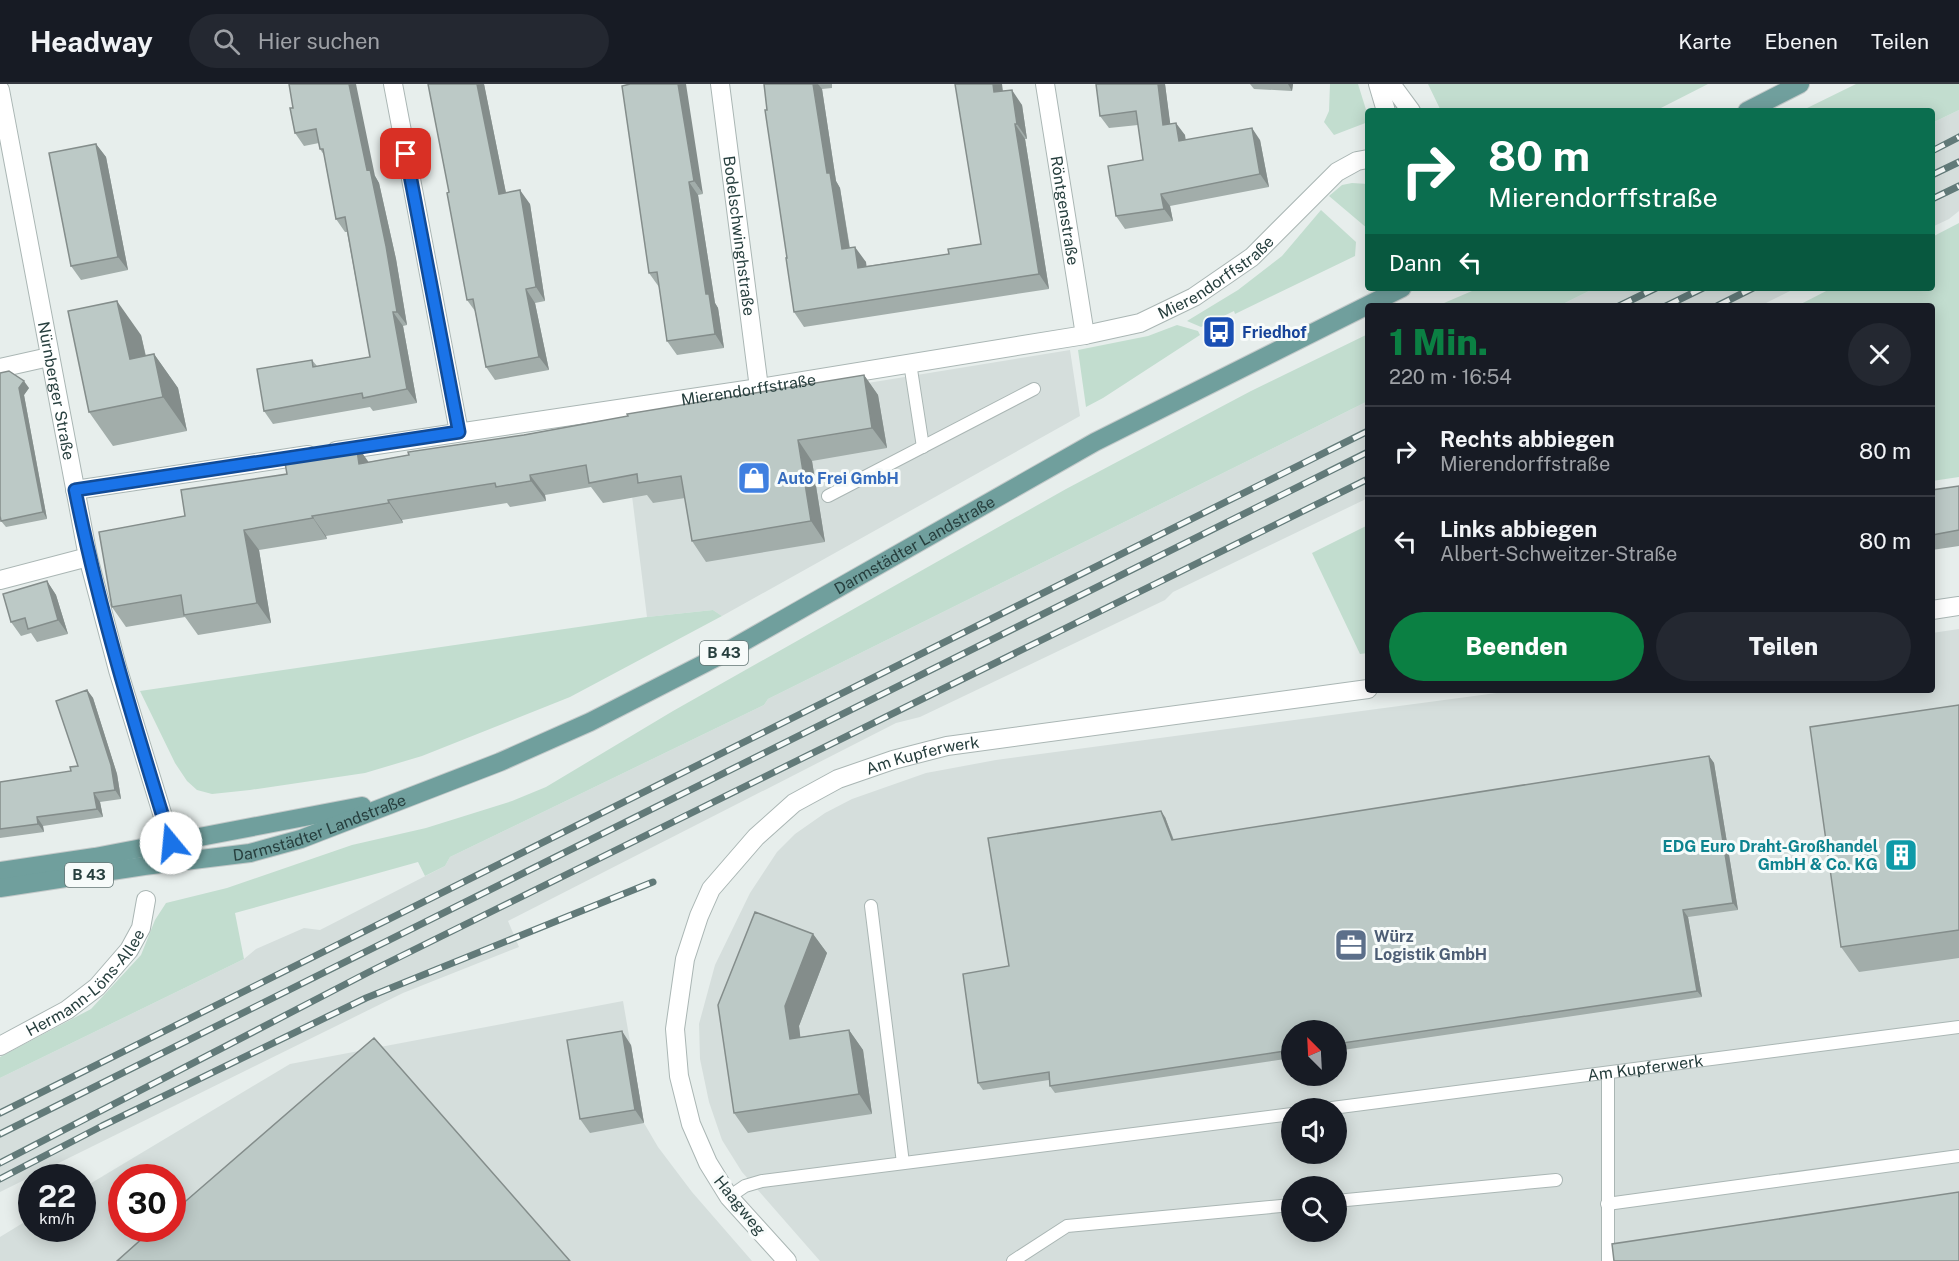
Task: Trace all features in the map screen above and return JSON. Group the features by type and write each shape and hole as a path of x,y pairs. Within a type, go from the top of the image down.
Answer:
{"main road":[{"path":"1753,108 1800,84"},
{"name":"Darmstädter Landstraße","path":"1372,303 1396,291"},
{"name":"Darmstädter Landstraße","path":"0,888 250,853 301,839 500,762 590,722 706,663 1095,442 1365,307"},
{"name":"Darmstädter Landstraße","path":"0,870 95,857 171,843 218,832 350,809 422,792"}],"street":[{"path":"393,84 459,432"},
{"name":"Bodelschwinghstraße","path":"720,84 759,388"},
{"name":"Röntgenstraße","path":"1045,84 1085,335"},
{"path":"1378,84 1385,108"},
{"path":"1391,84 1409,108"},
{"name":"Nürnberger Straße","path":"0,90 88,557 118,670 177,862"},
{"name":"Mierendorffstraße","path":"75,490 759,388 1085,335 1140,323 1194,297 1252,256 1337,172 1357,161 1365,160"},
{"path":"0,368 49,357"},
{"path":"0,580 88,557"},
{"path":"1935,610 1959,606"},
{"name":"Am Kupferwerk","path":"680,1076 675,1029 685,959 699,916 711,889 756,837 794,803 838,779 893,760 948,746 1365,688"},
{"name":"Hermann-Löns-Allee","path":"0,1046 67,1010 97,987 129,950 141,928 146,900"},
{"name":"Haagweg","path":"680,1076 691,1124 708,1163 729,1197 787,1261"}],"lane":[{"path":"910,363 923,447"},
{"path":"828,496 1034,389"},
{"path":"872,906 903,1163"},
{"name":"Am Kupferwerk","path":"1347,1106 1959,1027"},
{"path":"1608,1074 1608,1261"},
{"path":"729,1197 745,1186 762,1181 1281,1115"},
{"path":"1607,1204 1959,1156"},
{"path":"1347,1200 1556,1180"},
{"path":"1013,1261 1067,1226 1281,1206"}],"shaded area":[{"path":"1959,110 1959,211 1935,226 1935,122"},
{"path":"1589,291 1790,291 1766,303 1565,303"},
{"name":"Auto Frei GmbH","path":"1070,350 1080,416 722,616 713,610 647,617 623,423"},
{"path":"1365,402 1365,499 1173,592 1165,600 920,717 896,723 508,921 519,947 403,993 57,1164 18,1164 18,1183 0,1192 0,1078 244,959 256,949 304,928 320,930 445,866 450,857 764,705 768,699"},
{"path":"1959,629 1959,1261 820,1261 742,1172 722,1140 709,1102 700,1059 699,1024 715,965 750,893 777,852 795,834 825,813 852,799 926,773 996,760 1497,693 1935,693 1935,633"},
{"path":"623,1001 644,1123 658,1147 692,1192 752,1261 0,1261 0,1237 18,1226 18,1242 96,1242 96,1180 108,1173 108,1242 186,1242 186,1164 123,1164 290,1064"}],"green space":[{"path":"1330,84 1358,84 1366,108 1365,123 1334,135 1324,122 1329,111"},
{"path":"1428,84 1708,84 1661,108 1440,108"},
{"path":"1856,84 1959,84 1959,110 1935,122 1935,108 1807,108"},
{"path":"1365,184 1365,226 1329,196 1342,185"},
{"path":"1321,210 1356,242 1355,256 1235,314 1234,311 1201,327 1187,321 1238,290 1282,256"},
{"path":"1959,223 1959,477 1935,481 1935,303 1803,303 1826,291 1935,291 1935,235"},
{"path":"1472,291 1589,291 1565,303 1444,303"},
{"path":"1177,325 1198,331 1200,335 1086,407 1078,350 1148,336"},
{"path":"1365,335 1365,402 768,699 764,705 450,857 445,866 425,876 418,862 235,913 244,959 0,1078 0,1057 91,1009 141,955 155,920 166,903 227,888 352,845 426,828 512,801 546,787 673,711 1066,489 1251,391"},
{"path":"1365,526 1365,653 1360,654 1312,553"},
{"path":"713,610 722,616 570,697 422,756 365,773 250,790 212,794 197,790 187,781 175,763 140,691 647,617"}],"building":[{"path":"289,84 349,84 386,246 397,312 393,312 407,389 363,398 362,393 264,411 257,369 312,360 313,367 370,357 345,217 336,219 323,149 320,149 316,129 295,133 290,108 293,108"},
{"path":"428,84 477,84 499,194 520,190 536,287 526,289 539,357 486,367 473,299 467,300"},
{"path":"678,84 694,181 689,182 706,294 709,294 715,334 667,341 657,272 649,273 622,86"},
{"path":"764,84 813,84 842,249 855,247 858,268 949,254 948,249 981,244 955,84 993,84 994,92 1012,90 1017,124 1015,124 1039,274 794,312 765,110 767,110"},
{"path":"1096,84 1158,84 1163,125 1176,123 1179,141 1252,128 1260,174 1161,194 1164,209 1116,216 1108,166 1143,160 1136,111 1100,116"},
{"path":"96,144 118,257 71,266 49,153"},
{"path":"117,301 130,359 154,354 163,397 89,412 68,311"},
{"path":"9,371 24,381 19,388 43,512 1,521 0,373"},
{"path":"864,375 872,428 798,440 811,521 692,541 681,476 638,483 637,474 589,483 586,465 530,475 531,481 496,487 495,483 388,500 389,503 244,530 257,603 184,615 181,595 112,607 99,532 185,516 181,490 287,474 284,457 356,444 359,464 409,455 408,452 524,435 628,416 627,414"},
{"path":"1959,486 1959,530 1935,534 1935,490"},
{"path":"47,581 58,620 28,629 25,618 11,622 3,594"},
{"path":"87,690 111,765 115,790 94,793 97,809 37,817 38,824 0,829 0,782 71,771 70,767 78,766 56,701"},
{"name":"EDG Euro Draht-Großhandel GmbH & Co. KG","path":"1959,705 1959,930 1841,947 1810,727"},
{"name":"Würz Logistik GmbH","path":"1709,756 1733,903 1683,910 1697,991 1347,1042 1347,1020 1281,1020 1281,1052 1050,1086 1049,1072 978,1083 963,974 1009,966 988,838 1161,811 1172,840"},
{"path":"755,912 813,934 785,1006 790,1039 849,1030 859,1094 734,1113 718,1005"},
{"path":"622,1031 635,1110 580,1119 567,1040"},
{"path":"374,1038 570,1261 117,1261 138,1242 186,1242 186,1201"},
{"path":"1959,1192 1959,1261 1614,1261 1612,1244"}],"railway":[{"path":"1935,149 1959,137"},
{"path":"1935,174 1959,162"},
{"path":"1935,198 1959,186"},
{"path":"1625,303 1650,291"},
{"path":"1672,303 1697,291"},
{"path":"1723,303 1747,291"},
{"path":"0,1113 1365,432"},
{"path":"0,1134 1365,453"},
{"path":"0,1163 369,972 1365,480"},
{"path":"0,1179 102,1126 366,998 653,882"}],"place":[{"name":"Friedhof","path":"1219,332"},
{"name":"Auto Frei GmbH","path":"754,478"},
{"name":"EDG Euro Draht-Großhandel GmbH & Co. KG","path":"1901,855"},
{"name":"Würz Logistik GmbH","path":"1351,945"}],"route":[{"path":"171,843 118,670 88,557 75,490 459,432 406,154"}]}
